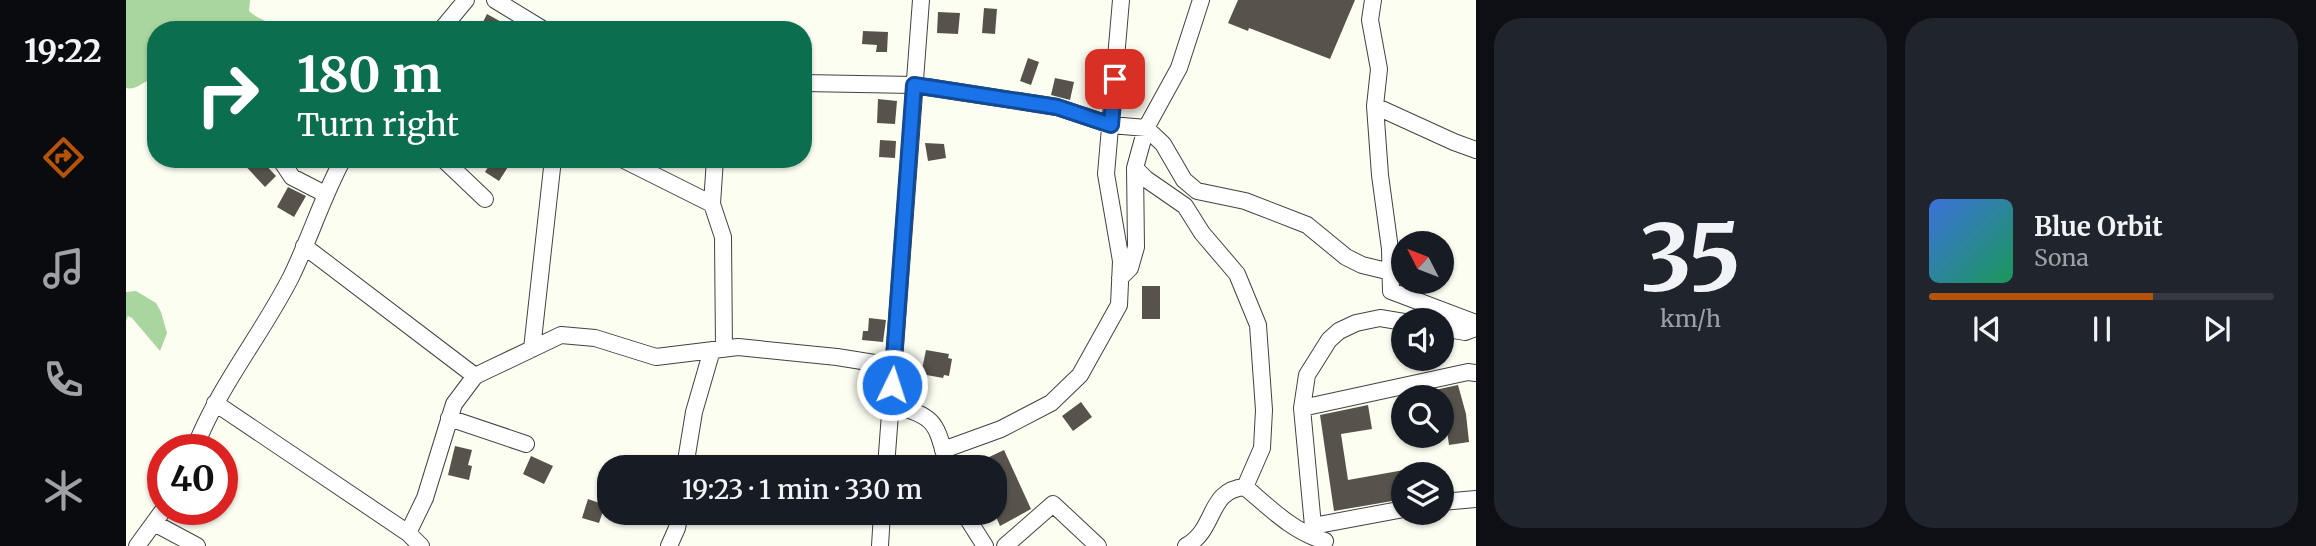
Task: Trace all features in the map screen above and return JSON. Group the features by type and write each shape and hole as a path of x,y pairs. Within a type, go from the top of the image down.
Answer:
{"street":[{"path":"449,21 467,0"},
{"path":"495,0 529,21"},
{"path":"887,455 920,0"},
{"path":"943,450 1000,429 1051,403 1080,375 1119,305 1121,261 1106,174 1121,0"},
{"path":"1120,278 1130,268 1136,247 1135,168 1146,128 1179,68 1201,0"},
{"path":"812,83 914,85 1057,107 1111,125 1146,128 1163,144 1184,180 1197,191 1245,201 1307,225 1346,257 1362,265 1391,272 1375,106 1379,69 1370,20 1373,0"},
{"path":"1375,106 1476,150"},
{"path":"286,168 292,177 325,194"},
{"path":"201,434 215,403 291,277 338,168"},
{"path":"452,168 485,199"},
{"path":"532,349 552,168"},
{"path":"640,168 712,204"},
{"path":"687,455 694,412 718,349 723,237 712,204 714,168"},
{"path":"1135,168 1146,179 1185,206 1202,233 1237,274 1258,325 1264,410 1262,448 1245,487"},
{"path":"304,246 475,376"},
{"path":"1398,294 1476,326"},
{"path":"1391,319 1380,318 1356,323 1339,331 1329,341 1307,375 1302,408 1313,526 1391,511"},
{"path":"1454,330 1465,332 1476,326"},
{"path":"408,533 425,498 454,404 475,376 561,335 595,338 656,357 738,347 893,366"},
{"path":"1302,408 1468,372 1476,373"},
{"path":"215,403 408,533 421,546"},
{"path":"891,404 922,413 937,427 944,455"},
{"path":"449,418 526,444"},
{"path":"1245,487 1281,518 1308,536 1325,541"},
{"path":"1186,546 1202,535 1220,498 1228,490 1245,487"},
{"path":"1469,499 1476,513"},
{"path":"1005,546 1053,504 1098,546"},
{"path":"136,546 152,525"},
{"path":"170,525 197,546"},
{"path":"669,546 678,525"},
{"path":"880,546 881,525"},
{"path":"972,525 985,546"}],"green space":[{"path":"126,0 250,0 249,11 265,21 147,21 147,82 134,88 126,88"},
{"path":"136,291 156,303 161,312 167,333 160,351 132,318 128,316 126,321 126,292"}],"building":[{"path":"1238,0 1355,0 1330,59 1249,28 1248,31 1228,23"},
{"path":"984,8 997,9 995,34 982,33"},
{"path":"938,12 960,13 958,34 937,33"},
{"path":"487,14 500,21 484,21"},
{"path":"863,31 888,32 887,52 876,52 877,45 862,44"},
{"path":"1028,58 1039,62 1031,85 1020,81"},
{"path":"1055,78 1074,82 1070,100 1051,95"},
{"path":"878,99 897,101 895,124 877,123"},
{"path":"880,140 896,141 895,158 879,157"},
{"path":"925,143 944,144 946,158 928,161"},
{"path":"247,168 268,168 276,176 265,187"},
{"path":"487,168 507,168 499,181 485,172"},
{"path":"288,187 306,196 294,217 277,207"},
{"path":"1142,286 1160,286 1160,319 1142,319"},
{"path":"869,318 886,320 883,342 862,340 863,331 868,331"},
{"path":"926,350 949,354 948,358 952,359 949,376 944,375 943,378 921,374"},
{"path":"1458,385 1466,414 1469,442 1454,444 1454,386"},
{"path":"1081,402 1092,417 1073,431 1062,416"},
{"path":"1368,405 1372,429 1341,434 1348,480 1391,472 1391,501 1334,511 1320,415"},
{"path":"455,446 472,450 468,465 472,466 469,480 448,475"},
{"path":"1004,450 1006,455 993,455"},
{"path":"531,456 553,466 544,484 523,474"},
{"path":"1007,457 1031,509 1007,522"},
{"path":"588,499 597,502 597,522 582,518"}],"route":[{"path":"892,385 914,85 1057,107 1111,125 1115,79"}]}
